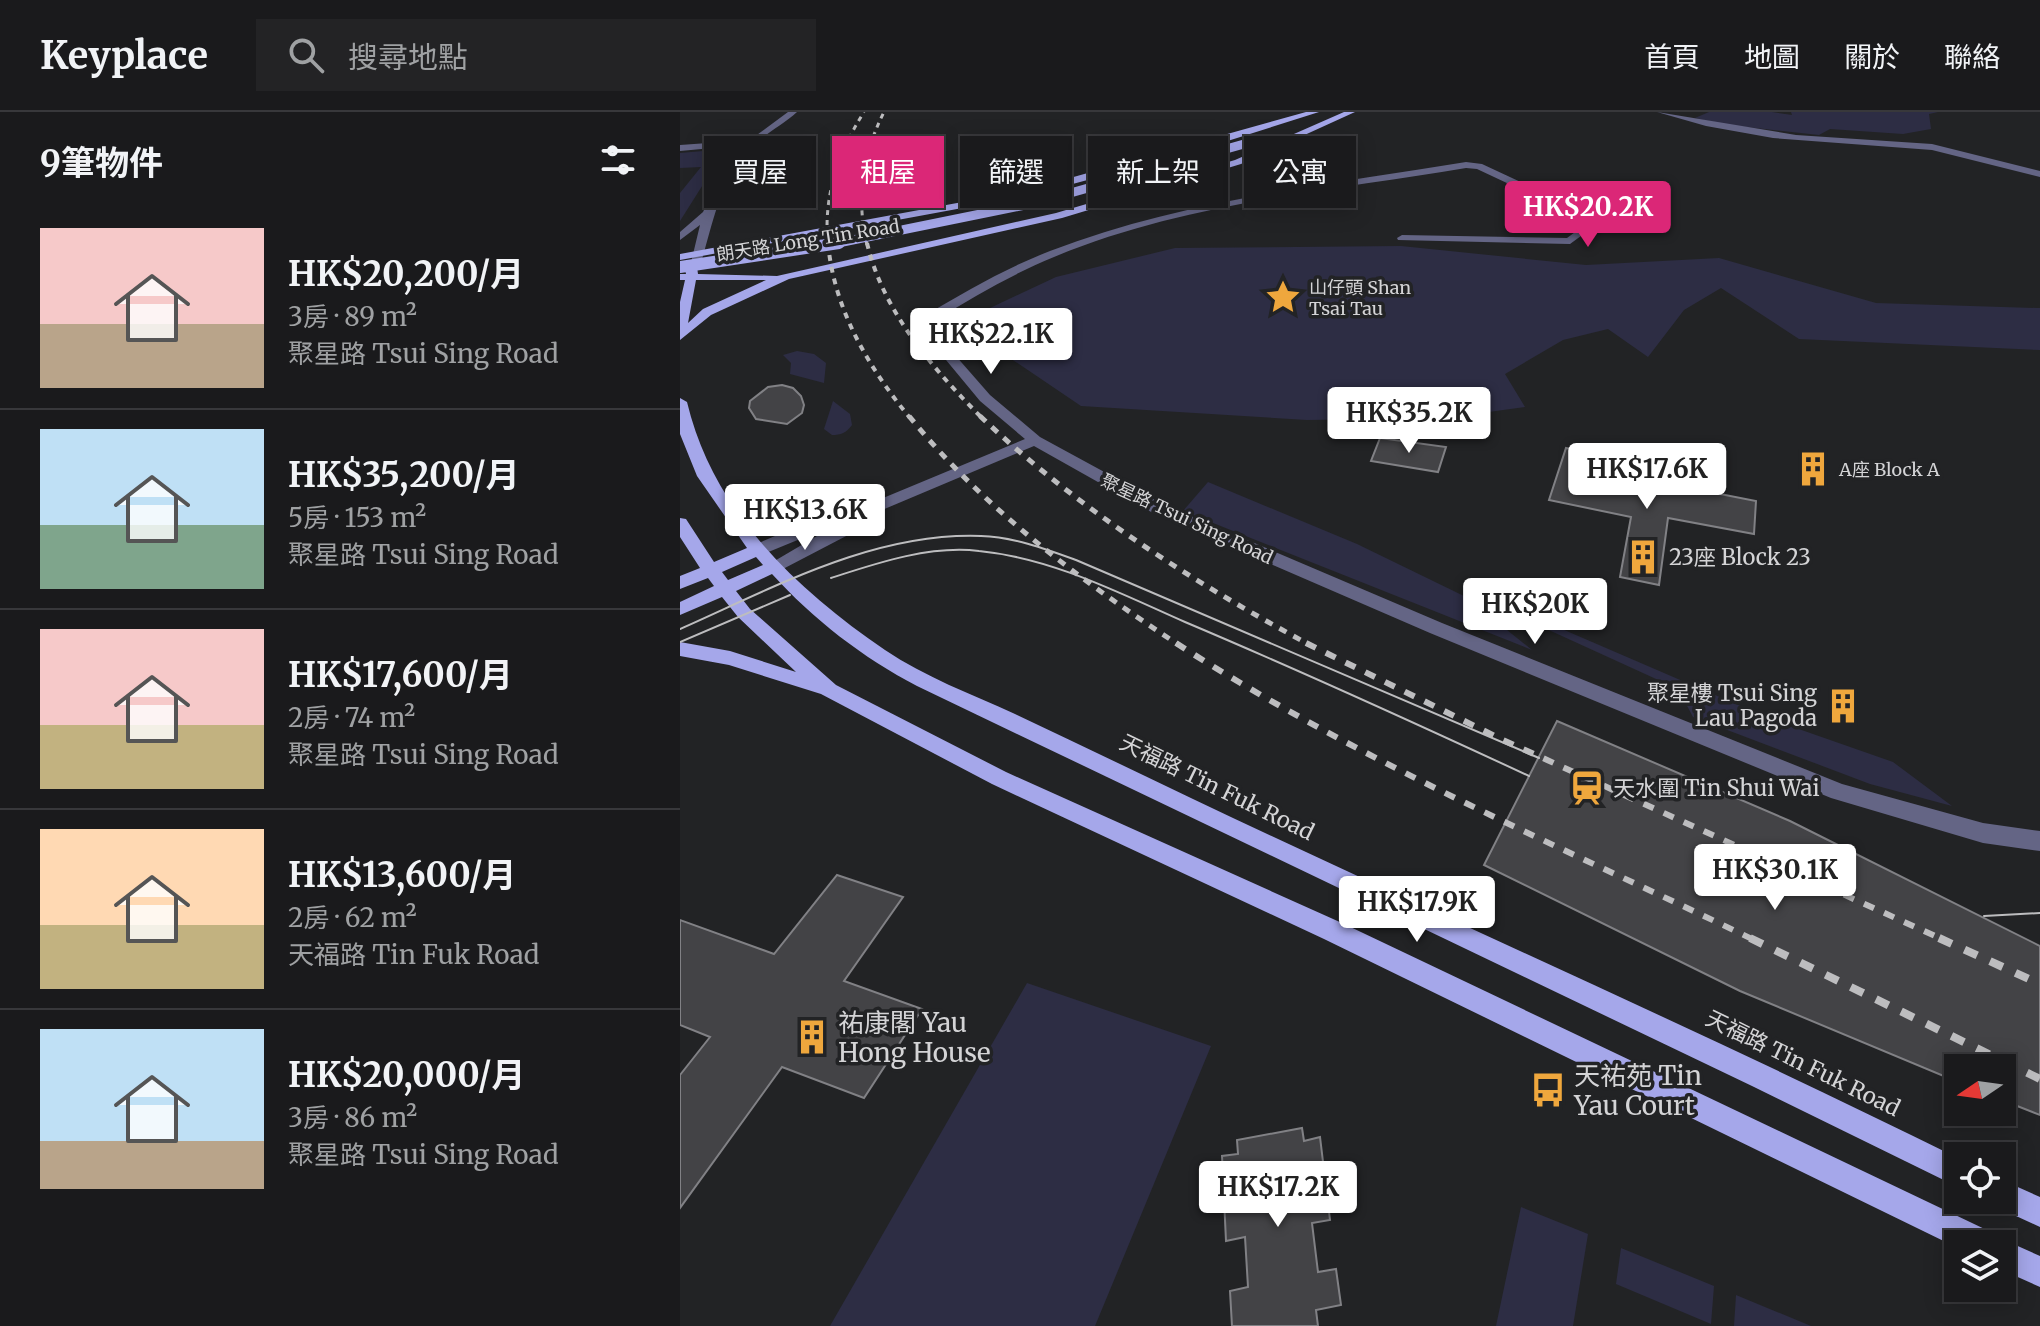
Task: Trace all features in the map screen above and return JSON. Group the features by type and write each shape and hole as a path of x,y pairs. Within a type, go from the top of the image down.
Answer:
{"main road":[{"path":"698,253 880,223 1028,193 1315,112"},
{"name":"朗天路 Long Tin Road","path":"684,272 991,214 1122,182 1244,144 1322,112"},
{"name":"朗天路 Long Tin Road","path":"684,272 822,255 961,229 1075,203 1199,168 1321,127 1351,112"},
{"path":"680,333 707,312 785,276 1086,208 1238,162 1321,127"},
{"path":"680,333 684,272 785,276"},
{"name":"天福路 Tin Fuk Road","path":"680,402 689,440 702,468 719,496 768,558 807,600 883,658 1330,876 1828,1106 1944,1166"},
{"path":"680,523 744,613 829,690"},
{"path":"680,583 712,570 768,558"},
{"path":"680,609 726,589 768,558"},
{"path":"680,649 730,658 829,690 999,778 1333,931 1953,1230"},
{"path":"2016,1201 2040,1212"},
{"path":"2016,1261 2040,1272"}],"street":[{"path":"760,136 793,112"},
{"path":"1665,113 1786,137 1915,144 1942,151 1961,151 2040,174"},
{"path":"680,148 704,146"},
{"name":"聚星路 Tsui Sing Road","path":"1402,238 1570,241 1591,225 1594,213 1547,198 1479,166 1466,165 1251,198 1127,230 1005,273 930,318 928,331 985,398 1035,440 1172,515 1342,589 1839,792 1983,833 2040,841"},
{"path":"684,272 698,253 710,208"},
{"path":"680,236 707,214"},
{"path":"768,558 844,530 849,518 1035,440"}],"shaded area":[{"path":"1709,112 1792,115 1791,112 1938,112 1929,114 1931,129 1903,134 1830,129 1819,135 1728,125 1695,118"},
{"path":"704,151 704,183 680,221 680,193 701,167 680,168 680,153"},
{"path":"1401,246 1586,265 1719,258 1876,303 2040,308 2040,350 1799,339 1721,288 1684,310 1648,357 1608,329 1563,340 1505,374 1525,407 1445,418 1307,420 1081,406 973,333 990,308 1056,277 1175,248"},
{"path":"797,351 814,354 826,363 824,383 790,374 791,363 783,355"},
{"path":"833,401 850,414 852,425 838,435 824,429"},
{"path":"1208,482 1357,544 1466,597 1532,650 1183,511"},
{"path":"1540,626 1555,626 1773,720 1893,762 1952,806 1870,784 1693,717 1678,689"},
{"path":"1027,983 1211,1046 1095,1326 830,1326"},
{"path":"1521,1207 1588,1234 1573,1326 1496,1326"},
{"path":"1621,1248 1714,1286 1711,1324 1616,1284"},
{"path":"1736,1295 1811,1326 1734,1326"}],"building":[{"path":"782,385 793,388 801,396 804,405 802,413 787,424 756,419 749,408 750,401 768,387"},
{"path":"1380,438 1446,447 1438,472 1371,461"},
{"path":"1566,448 1593,453 1587,473 1673,490 1674,485 1756,501 1754,534 1668,518 1659,585 1620,577 1631,517 1549,500"},
{"name":"天水圍 Tin Shui Wai","path":"1557,721 1790,821 2040,946 2040,1115 2016,1106 2016,1054 1944,1054 1944,1076 1740,991 1484,865"},
{"name":"祐康閣 Yau Hong House","path":"837,875 903,897 844,981 922,1009 864,1098 782,1067 680,1208 680,1075 710,1037 680,1025 680,920 774,954"},
{"path":"1302,1128 1304,1141 1320,1137 1330,1220 1312,1223 1318,1272 1336,1269 1341,1305 1316,1310 1318,1326 1232,1326 1230,1291 1248,1287 1245,1237 1226,1241 1222,1156 1238,1154 1237,1140"}],"tram line":[{"path":"680,629 789,580 864,553 941,537 1006,539 1076,560 1539,758"},
{"path":"831,578 904,557 942,551 979,551 1033,561 1110,589 1529,776"},
{"path":"680,642 790,595"},
{"path":"1984,916 2040,913"}],"railway":[{"path":"828,245 828,209 834,176 864,112"},
{"path":"867,245 862,211 863,177 884,112"},
{"path":"828,243 838,292 856,337 881,379 910,418"},
{"path":"867,243 885,293 912,338 981,417"},
{"path":"909,416 969,482 1035,541 1177,644"},
{"path":"981,417 1056,482 1137,541 1222,595 1310,645"},
{"path":"1306,643 1310,645"},
{"path":"1177,644 1245,686 1388,764 1754,940"},
{"path":"1310,645 1503,740 1944,940"},
{"path":"1750,938 2040,1079"},
{"path":"1939,938 2040,984"}],"place":[{"name":"山仔頭 Shan Tsai Tau","path":"1283,297"},
{"name":"A座 Block A","path":"1813,469"},
{"name":"23座 Block 23","path":"1643,557"},
{"name":"聚星樓 Tsui Sing Lau Pagoda","path":"1843,706"},
{"name":"天水圍 Tin Shui Wai","path":"1587,788"},
{"name":"祐康閣 Yau Hong House","path":"812,1037"},
{"name":"天祐苑 Tin Yau Court","path":"1548,1090"}]}
